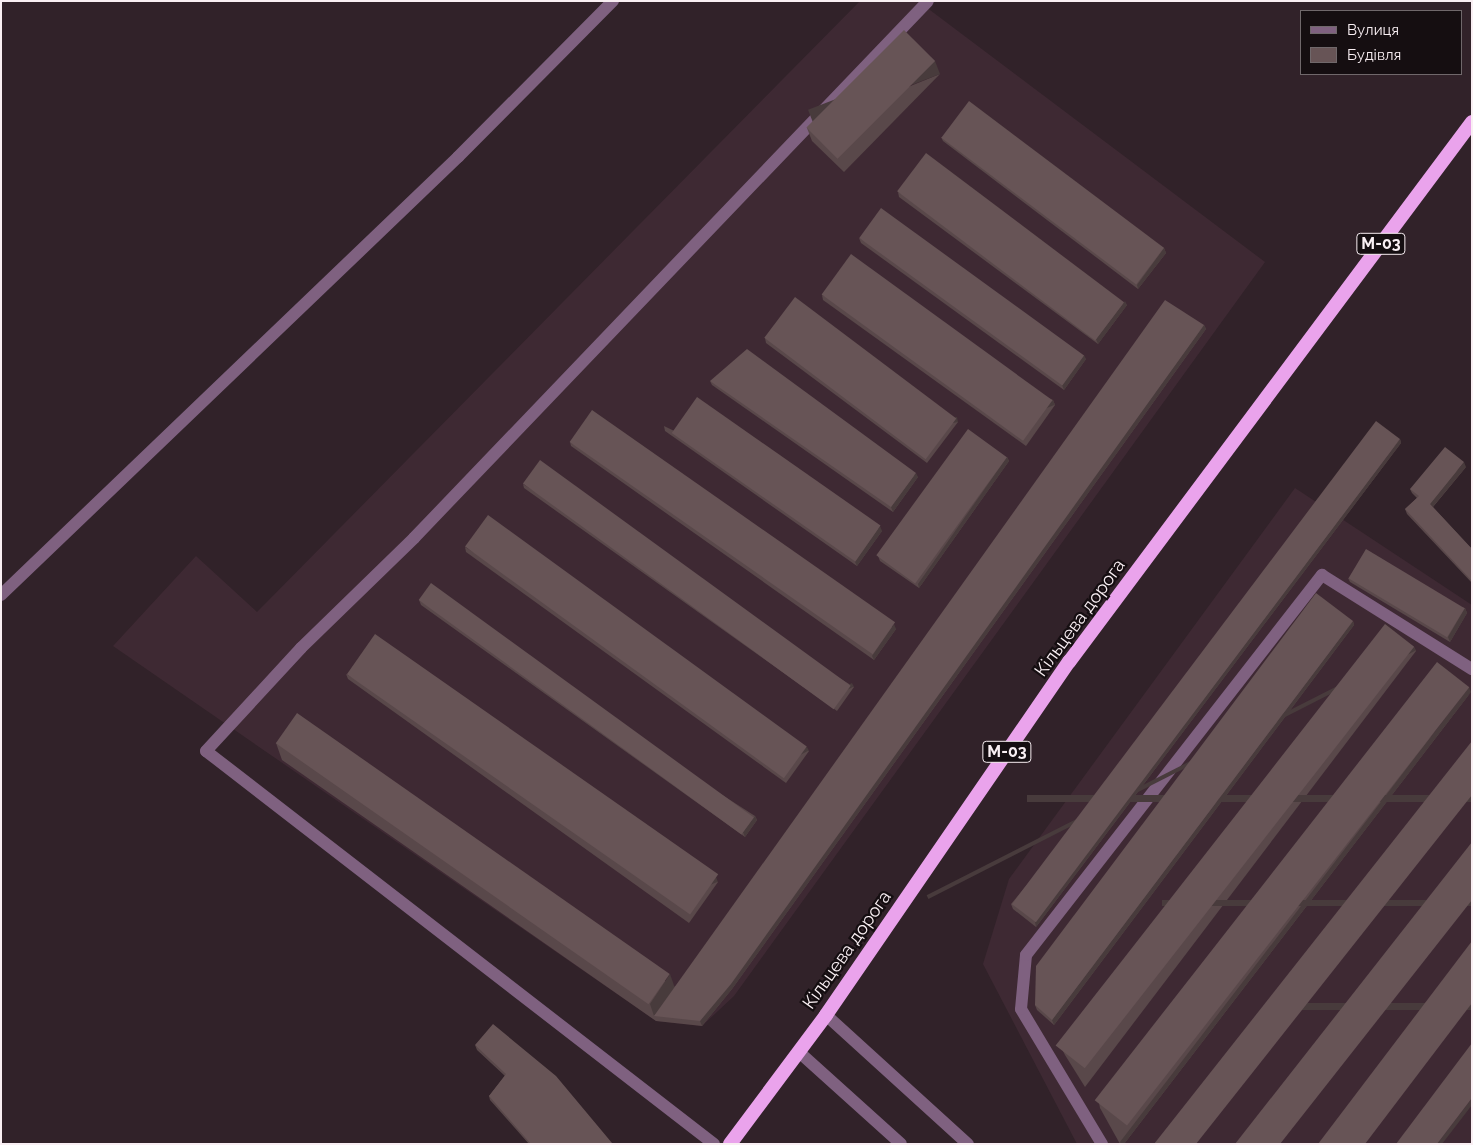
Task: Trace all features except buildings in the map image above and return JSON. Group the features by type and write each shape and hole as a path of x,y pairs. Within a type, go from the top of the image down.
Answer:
{"highway":[{"name":"Кільцева дорога","path":"730,1144 826,1014 1069,662 1472,122"}],"street":[{"path":"1,595 458,156 613,1"},
{"path":"714,1144 206,751 301,648 414,538 928,1"},
{"path":"1102,1144 1021,1009 1026,955 1322,574 1472,669"},
{"path":"826,1014 968,1144"},
{"path":"799,1052 901,1144"}],"shaded area":[{"path":"860,1 918,1 1265,262 734,996 702,1026 656,1021 113,646 196,556 257,612"},
{"path":"1295,488 1472,605 1472,1144 1077,1144 983,964 1009,879"}]}
